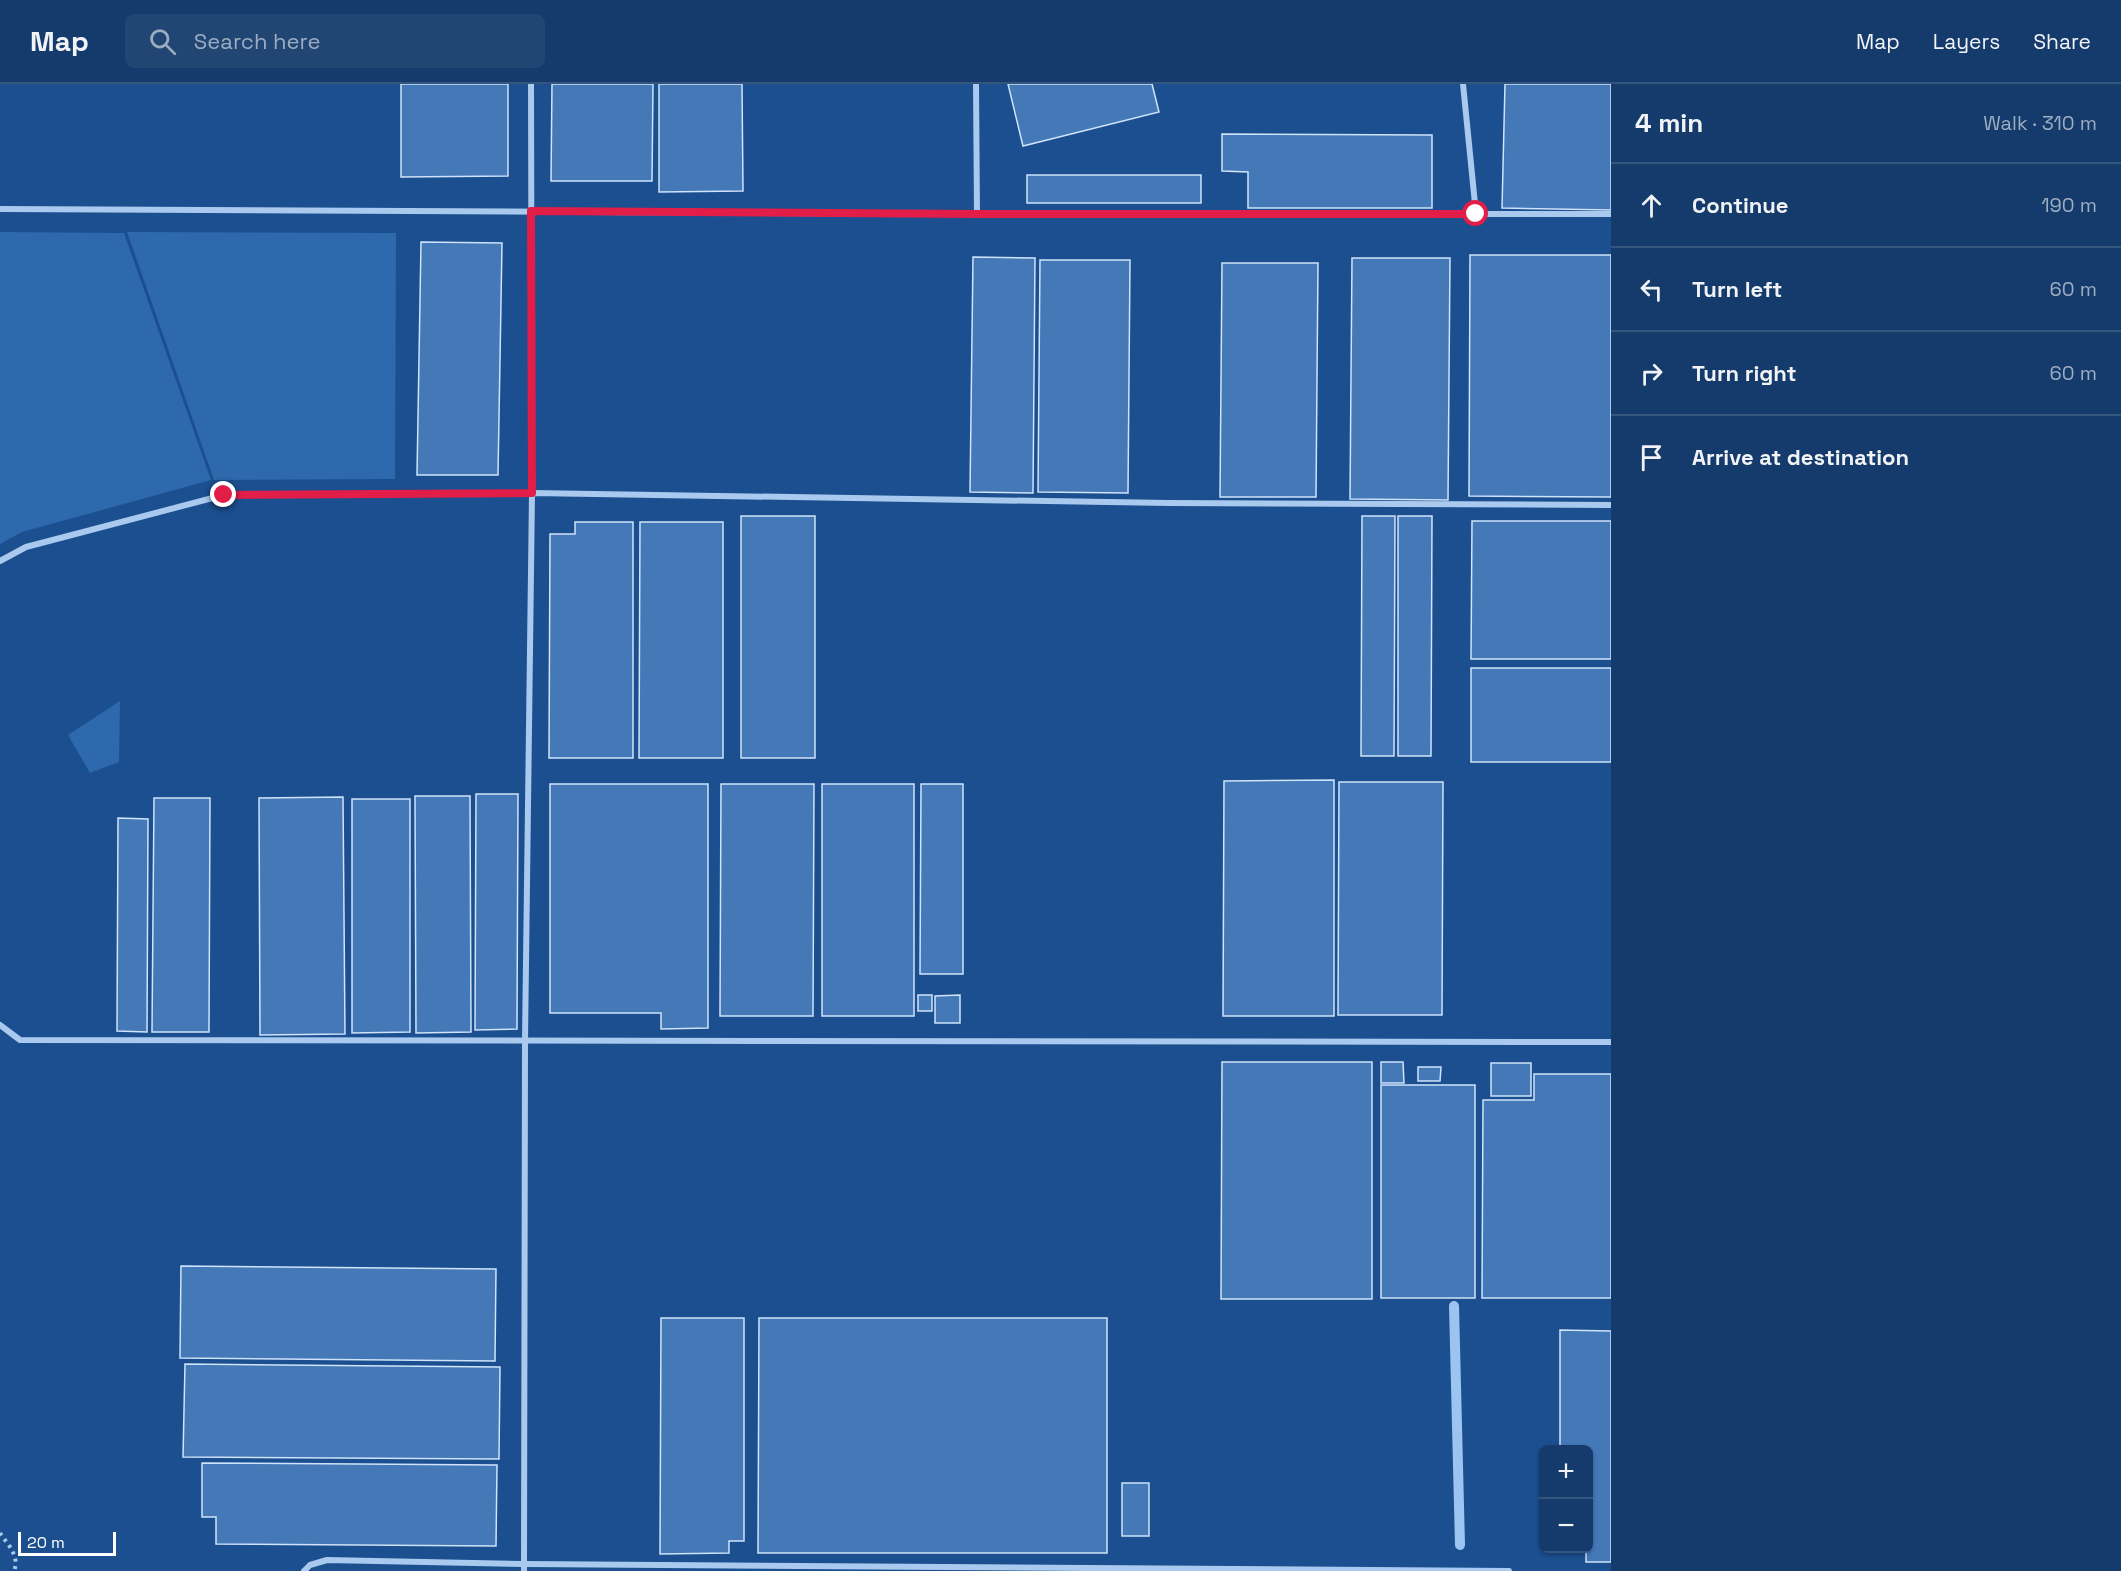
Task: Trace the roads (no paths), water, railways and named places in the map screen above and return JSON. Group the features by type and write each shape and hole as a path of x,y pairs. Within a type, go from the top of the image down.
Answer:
{"street":[{"path":"524,1568 525,1041 532,493 531,84"},
{"path":"976,84 977,214"},
{"path":"1463,84 1476,214"},
{"path":"0,209 977,214 1611,214"},
{"path":"0,561 26,547 224,495 532,493 1180,503 1611,505"},
{"path":"0,1025 20,1040 1611,1042"},
{"path":"304,1571 310,1565 327,1560 524,1568 1509,1571"}],"waterway":[{"path":"1454,1306 1460,1545"}]}
